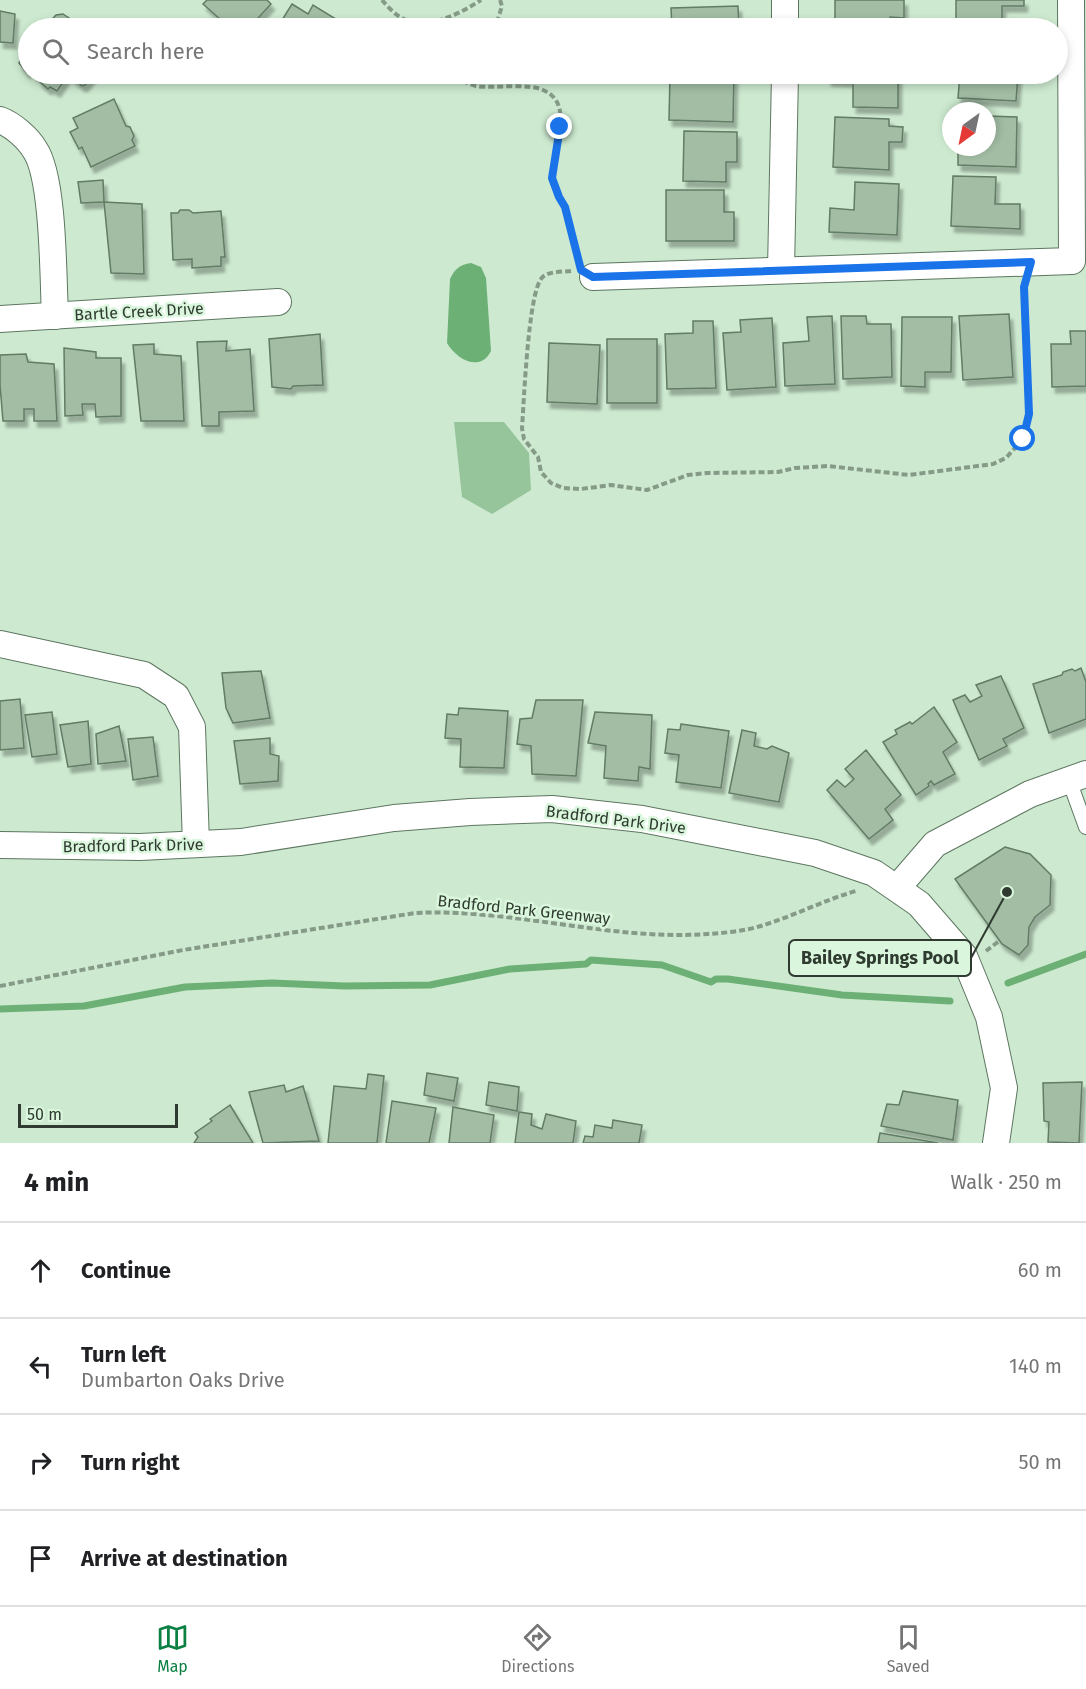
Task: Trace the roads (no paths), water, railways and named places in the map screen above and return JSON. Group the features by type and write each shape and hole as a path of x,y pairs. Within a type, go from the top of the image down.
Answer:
{"street":[{"path":"785,0 785,18"},
{"path":"593,277 1072,261 1071,0"},
{"path":"781,270 784,84"},
{"path":"0,120 10,124 36,150 47,182 55,316"},
{"name":"Bartle Creek Drive","path":"0,319 278,302"},
{"path":"0,644 144,675 177,696 192,727 196,844"},
{"path":"897,888 935,844 1029,794 1078,777"},
{"name":"Bradford Park Drive","path":"0,845 140,847 241,842 394,818 552,809 642,819 815,853 874,873 897,888 919,904 964,957 989,1017 1004,1088 996,1143"}],"lane":[{"path":"1078,777 1086,827"}],"waterway":[{"path":"1008,983 1086,954"},
{"path":"0,1009 84,1006 185,987 272,983 345,986 430,985 510,969 586,964 591,960 662,965 711,982 716,979 728,979 842,995 950,1001"}],"place":[{"name":"Bailey Springs Pool","path":"1007,892"}]}
